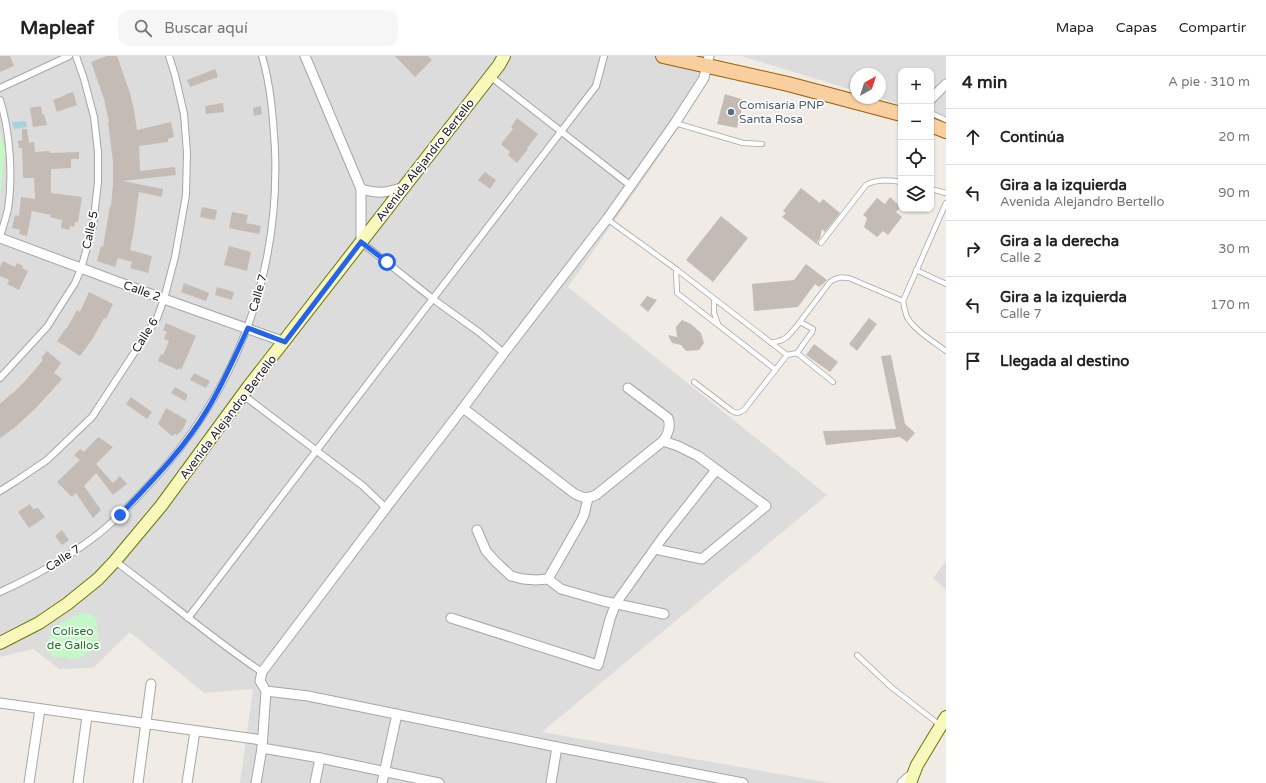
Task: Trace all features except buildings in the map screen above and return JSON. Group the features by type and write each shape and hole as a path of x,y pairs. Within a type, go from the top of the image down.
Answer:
{"main road":[{"name":"Avenida Alejandro Bertello","path":"0,643 39,624 68,604 98,579 115,561 161,506 243,395 502,60 512,56"},
{"path":"663,56 708,61 898,113"},
{"path":"934,126 946,131"},
{"path":"908,781 943,721"}],"street":[{"path":"0,88 69,56"},
{"name":"Calle 5","path":"0,378 47,327 75,284 81,269 93,226 98,182 94,117 76,56"},
{"name":"Calle 6","path":"0,491 47,460 92,417 157,318 164,299 175,257 186,195 187,153 184,114 169,56"},
{"name":"Calle 7","path":"0,592 43,571 94,538 120,515 181,448 207,411 230,368 248,328 264,274 274,216 275,169 273,114 266,68 262,56"},
{"path":"305,56 361,189 361,242 504,353"},
{"path":"188,618 596,86 604,56"},
{"path":"256,783 262,744 266,691 260,681 262,672 607,219 675,123 704,78 708,61"},
{"path":"490,76 631,186"},
{"path":"934,96 946,84"},
{"path":"0,100 5,116 10,160 8,210 0,237"},
{"path":"361,189 375,193 389,192 404,187"},
{"name":"Calle 2","path":"0,237 81,269 285,342"},
{"path":"463,408 575,494 588,498 596,495 666,437 669,427 668,418 628,388"},
{"path":"243,395 363,486 386,508"},
{"path":"654,549 702,559 766,506 688,451 663,441"},
{"path":"451,618 598,666 610,619 616,603 654,549 716,470"},
{"path":"548,579 584,515 588,498"},
{"path":"477,530 486,551 511,576 523,579 548,579 561,589 664,614"},
{"path":"115,561 234,654 262,672"},
{"path":"138,783 151,684"},
{"path":"266,691 308,696 743,783"},
{"path":"0,703 195,731 262,744 385,773 439,783"},
{"path":"29,783 40,709"},
{"path":"382,783 397,714"},
{"path":"78,783 87,716"},
{"path":"187,783 195,731"},
{"path":"551,783 557,747"},
{"path":"315,783 320,758"}],"lane":[{"path":"934,114 946,120"},
{"path":"675,123 743,143 762,144"},
{"path":"821,243 866,185 872,182 898,182"},
{"path":"934,190 946,193"},
{"path":"946,203 903,301 907,316 916,328 946,351"},
{"path":"607,219 676,269 787,355"},
{"path":"676,269 677,293 776,370"},
{"path":"916,270 946,284"},
{"path":"771,343 787,337 830,282 837,278 849,278 903,301"},
{"path":"714,298 714,313 719,325"},
{"path":"694,382 732,412 736,413 744,410 787,355 797,353 813,331 800,322"},
{"path":"797,353 833,382"},
{"path":"857,655 891,687 943,721"}],"shaded area":[{"path":"0,56 715,56 662,153 568,287 827,495 542,732 830,783 240,783 253,689 204,693 130,632 93,668 59,669 33,649 0,657"},
{"path":"741,56 946,56 946,120 934,115 934,68 898,68 898,104 886,100 886,68 850,68 850,89"},
{"path":"946,561 946,590 933,578"}],"green space":[{"path":"0,130 5,152 0,198"},
{"name":"Coliseo de Gallos","path":"84,613 93,615 97,621 97,632 99,633 91,648 85,655 77,659 55,657 50,654 47,645 48,640 57,626 70,618"}],"water":[{"path":"26,121 27,127 14,129 12,122"}],"place":[{"name":"Comisaría PNP Santa Rosa","path":"731,112"}],"route":[{"path":"120,515 181,448 207,411 230,368 248,328 285,342 361,242 387,262"}]}
